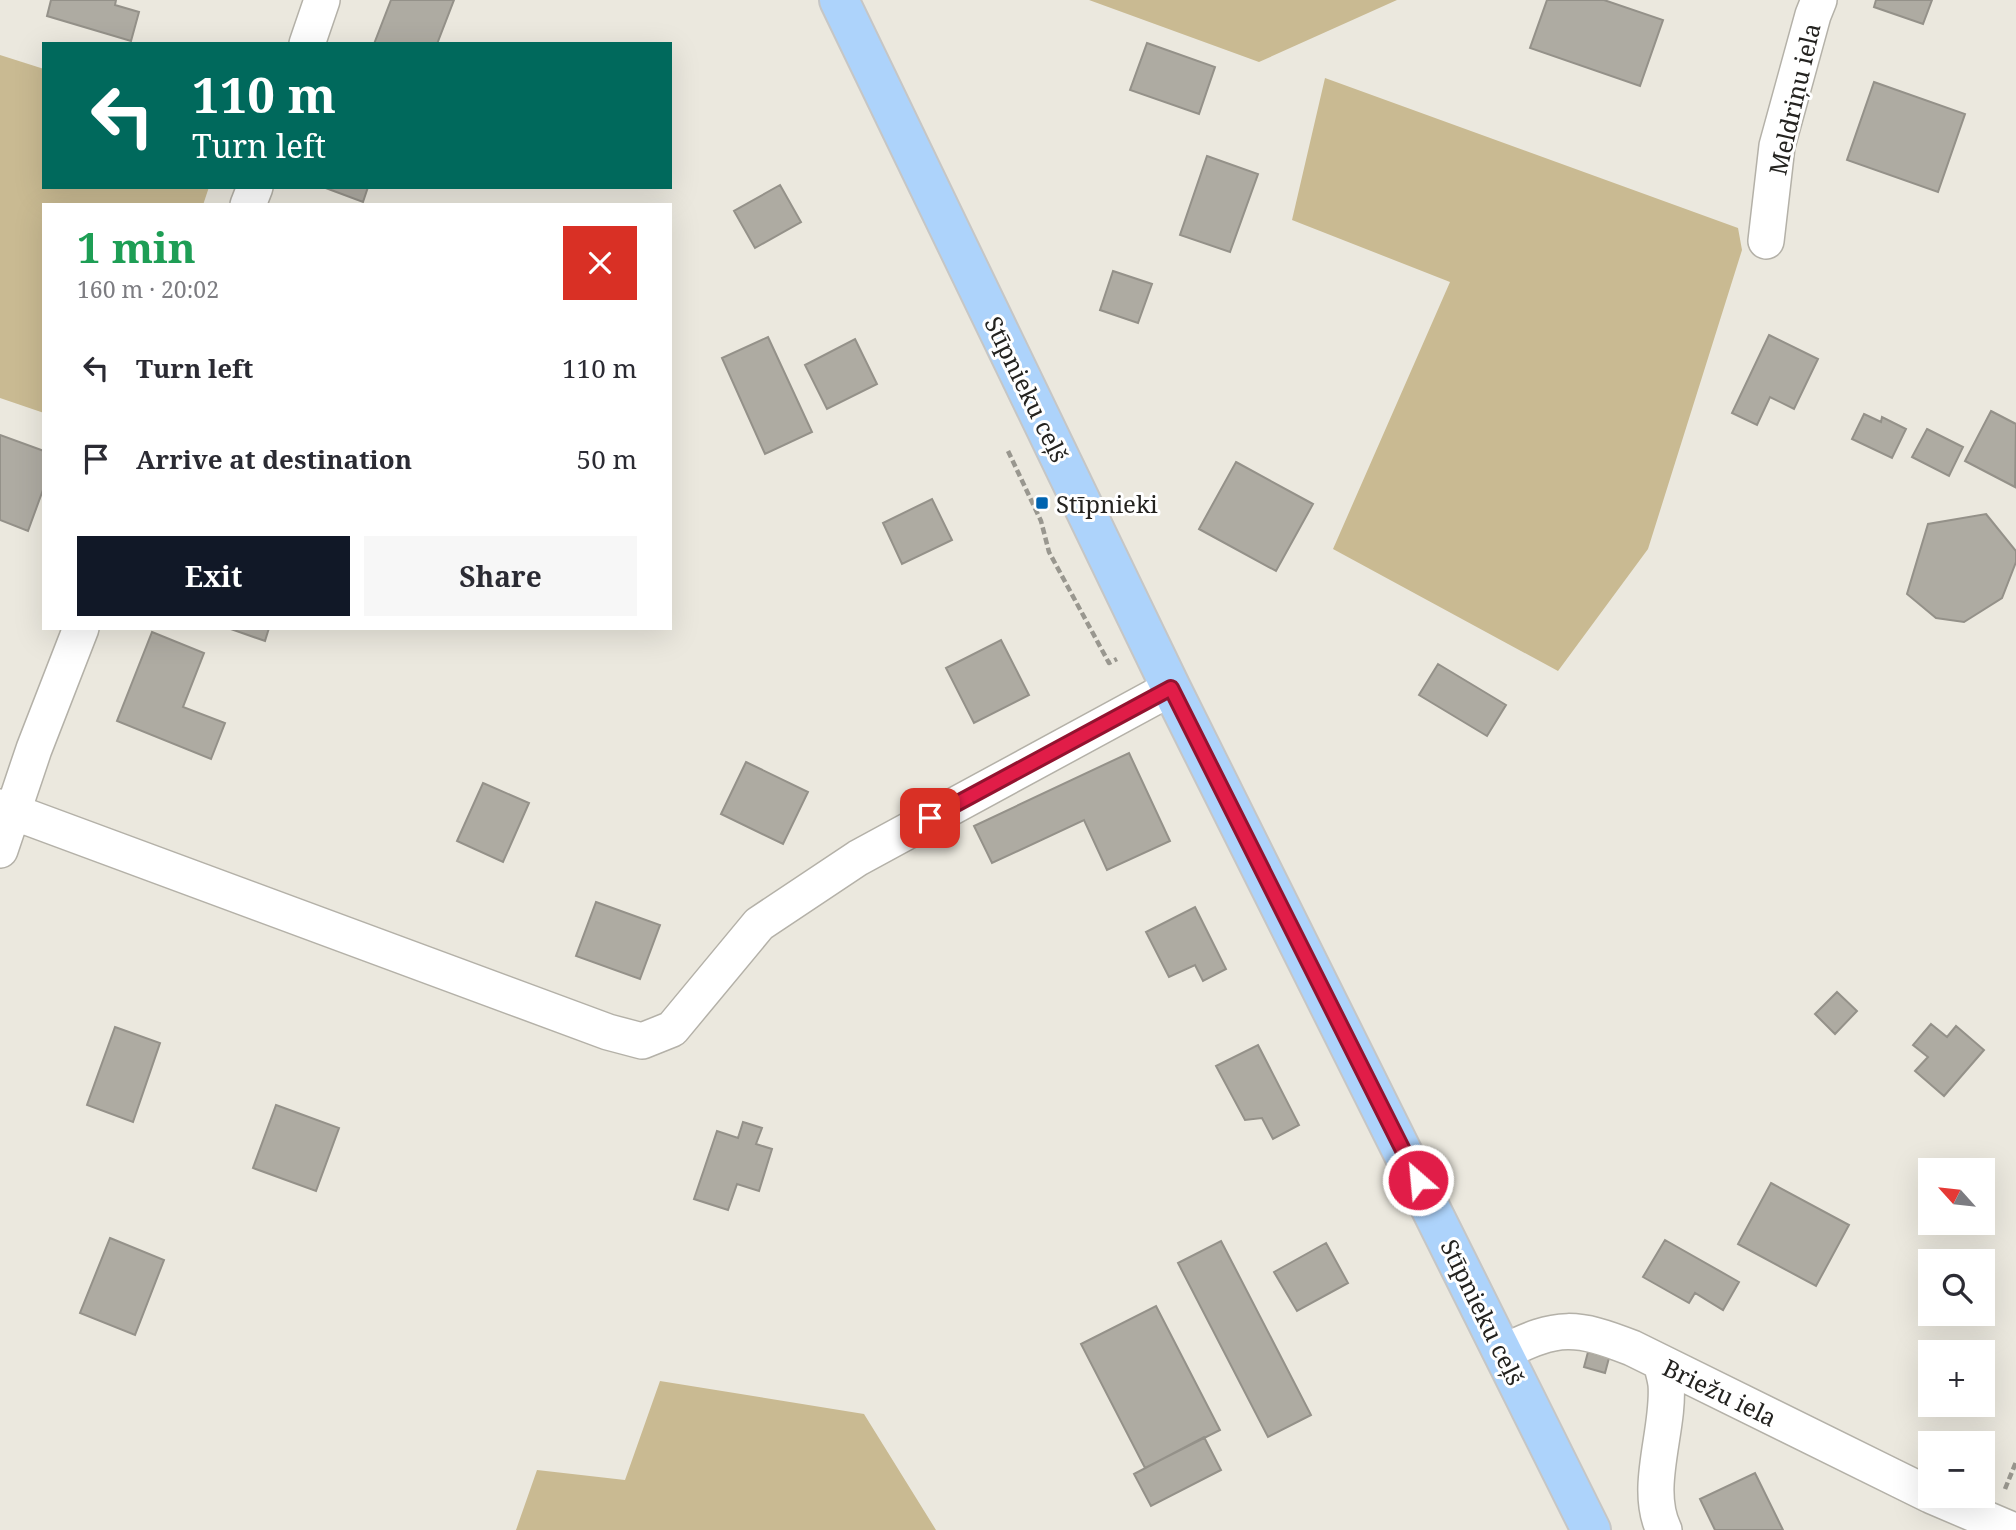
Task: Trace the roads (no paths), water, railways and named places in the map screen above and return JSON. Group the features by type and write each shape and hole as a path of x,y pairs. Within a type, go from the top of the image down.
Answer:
{"main road":[{"name":"Stīpnieku ceļš","path":"839,0 1171,688 1591,1530"}],"street":[{"path":"308,42 322,0"},
{"name":"Meldriņu iela","path":"1766,241 1777,146 1819,0"},
{"path":"0,850 7,809 34,749 80,630"},
{"path":"7,809 608,1032 642,1041 672,1029 759,924 858,858 1171,688"},
{"name":"Briežu iela","path":"1504,1352 1536,1336 1568,1330 1603,1336 1918,1490"},
{"path":"1661,1363 1666,1386 1657,1488 1658,1520 1664,1530"},
{"name":"Briežu iela","path":"1960,1508 2012,1530"}],"place":[{"name":"Stīpnieki","path":"1042,503"}]}
